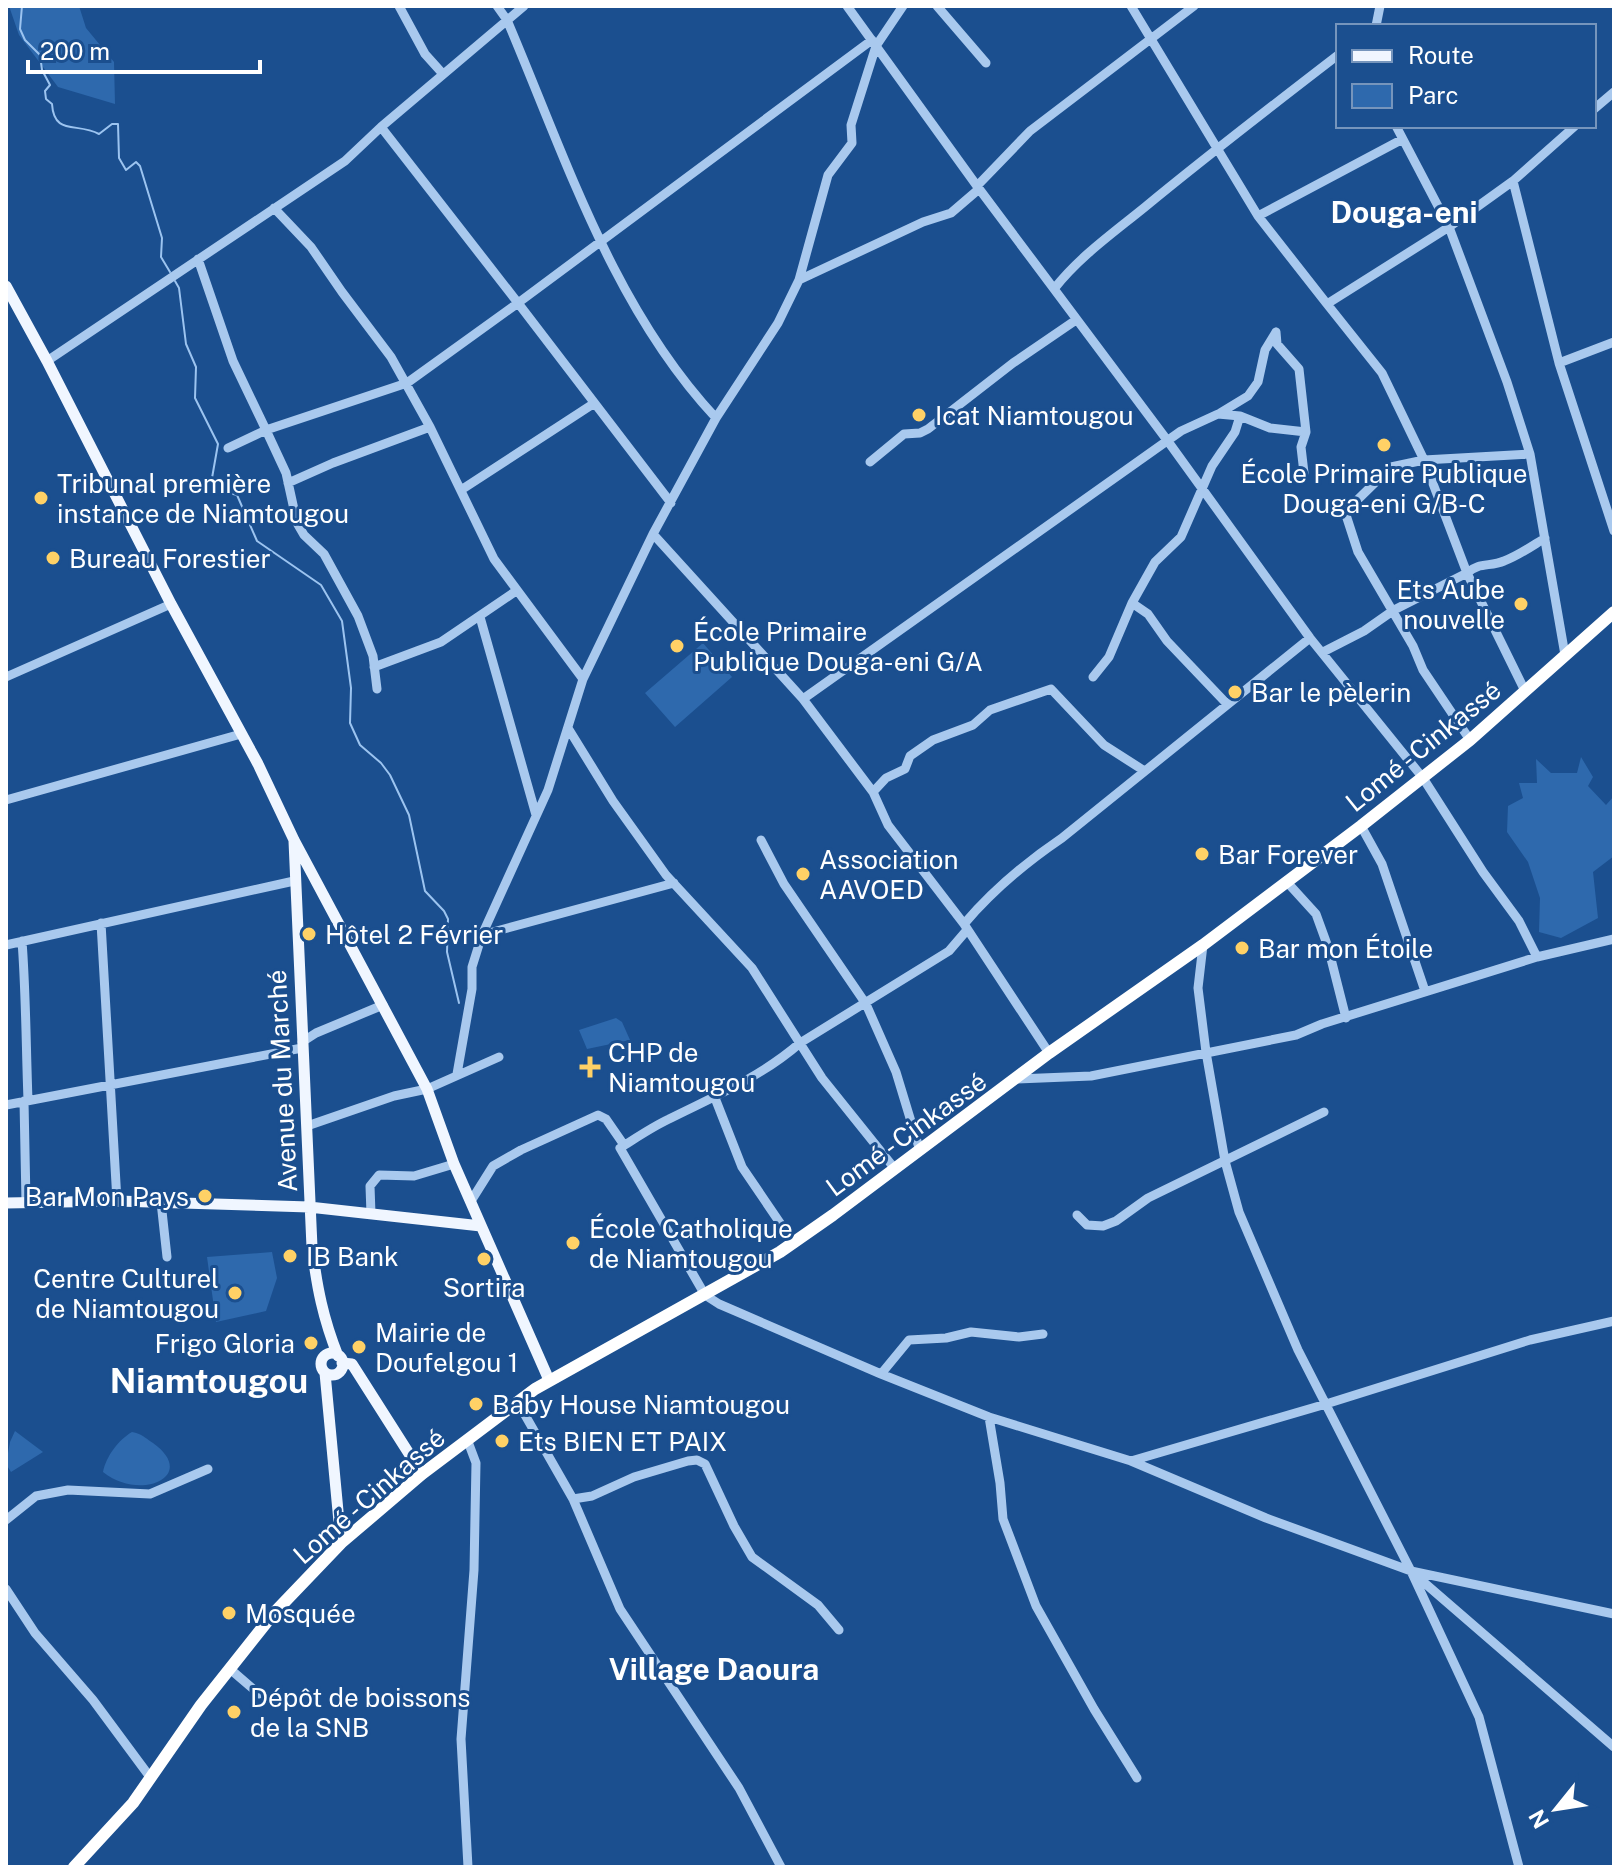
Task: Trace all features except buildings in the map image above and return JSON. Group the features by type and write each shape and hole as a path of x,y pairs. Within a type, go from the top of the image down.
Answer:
{"highway":[{"name":"Lomé - Cinkassé","path":"74,1867 133,1803 274,1613 341,1543 422,1474 549,1380 705,1295 793,1242 920,1151 1049,1053 1203,945 1423,778 1614,612"}],"main road":[{"path":"6,286 11,306 47,361 171,604 287,821 294,840 427,1089 454,1164 549,1380"},
{"name":"Avenue du Marché","path":"294,840 309,1207 316,1279 324,1319 340,1359"},
{"path":"6,1203 117,1201 309,1207 481,1226"},
{"name":"Avenue du Marché","path":"323,1358 324,1319"},
{"path":"341,1543 325,1373 321,1366 323,1358 330,1354 352,1364 422,1474"},
{"path":"325,1373 337,1374 340,1359"}],"street":[{"path":"399,6 425,54 443,74"},
{"path":"497,6 507,20 600,240 632,306 688,388 716,418"},
{"path":"47,361 345,161 524,6"},
{"path":"847,6 1310,638 1423,778 1483,872 1519,921 1537,957"},
{"path":"228,448 266,430 407,383 874,43 903,6"},
{"path":"937,6 986,63"},
{"path":"1131,6 1258,216 1382,373 1424,460 1467,573 1525,691"},
{"path":"799,280 898,233 951,213 1030,131 1194,6"},
{"path":"457,1074 472,989 472,967 482,935 548,790 583,679 653,534 716,418 778,323 799,280 828,175 852,143 851,125 874,43"},
{"path":"1054,289 1095,248 1217,147 1336,57"},
{"path":"1596,107 1614,92"},
{"path":"381,127 671,503"},
{"path":"1397,128 1449,227 1507,382 1530,454 1565,655"},
{"path":"1327,304 1449,227 1513,181 1573,128"},
{"path":"1258,216 1401,140"},
{"path":"1513,181 1559,363 1614,531"},
{"path":"274,208 311,247 407,383 494,559 583,679"},
{"path":"198,259 233,361 286,473 297,523 304,535 324,554 358,616 374,667 377,689"},
{"path":"870,462 904,434 928,429 1013,363 1076,320"},
{"path":"803,699 1167,440 1248,396 1258,382 1265,350 1276,332 1277,344 1299,369 1306,432 1301,447 1304,473"},
{"path":"1559,363 1614,342"},
{"path":"461,490 593,404"},
{"path":"1218,414 1240,416 1270,428 1306,432"},
{"path":"1093,677 1109,657 1132,603 1155,562 1181,537 1219,452 1235,432 1240,416"},
{"path":"288,483 430,427"},
{"path":"1470,740 1423,670 1394,610 1358,552 1345,512 1391,467 1424,460 1530,454"},
{"path":"653,534 803,699 873,792 888,825 965,927 1049,1053"},
{"path":"1323,652 1473,567 1483,563 1499,563 1545,538"},
{"path":"374,667 441,642 516,591"},
{"path":"1132,603 1148,614 1167,641 1227,704"},
{"path":"6,677 171,604"},
{"path":"480,617 536,815"},
{"path":"1310,638 1062,838 1021,866 984,900 949,951 800,1043 781,1060 715,1098 668,1119 620,1148 705,1295 719,1304 989,1417 1131,1461 1266,1518 1411,1571 1614,1614"},
{"path":"873,792 886,778 905,769 910,756 933,740 973,725 990,710 1051,689 1057,699 1104,745 1143,770"},
{"path":"568,728 613,801 674,883 752,968 822,1078 895,1169"},
{"path":"6,800 241,734"},
{"path":"1361,826 1382,864 1425,991"},
{"path":"761,840 784,884 866,1004 896,1072 920,1151"},
{"path":"6,945 294,881"},
{"path":"1286,881 1316,914 1346,1018"},
{"path":"482,935 674,883"},
{"path":"101,923 117,1201"},
{"path":"1017,1079 1091,1076 1296,1035 1537,957 1614,939"},
{"path":"22,941 27,1004 26,1202"},
{"path":"1203,945 1198,988 1206,1052 1225,1161 1245,1226 1298,1350 1411,1571 1479,1717 1519,1867"},
{"path":"6,1105 302,1045 316,1033 383,1005"},
{"path":"307,1126 394,1096 427,1089 499,1057"},
{"path":"715,1098 742,1167 793,1242"},
{"path":"1077,1215 1087,1225 1103,1226 1116,1221 1148,1198 1324,1112"},
{"path":"471,1201 493,1166 598,1115 606,1119 624,1145"},
{"path":"371,1214 370,1186 379,1175 414,1176 454,1164"},
{"path":"161,1202 167,1257"},
{"path":"1131,1461 1530,1340 1614,1321"},
{"path":"881,1374 909,1340 946,1338 971,1332 1019,1337 1043,1334"},
{"path":"517,1401 573,1499 620,1609 739,1788 781,1867"},
{"path":"989,1417 1003,1519 1036,1606 1137,1778"},
{"path":"467,1439 476,1463 474,1570 461,1739 468,1867"},
{"path":"573,1499 592,1496 644,1474 697,1460 705,1464 752,1557 818,1605 839,1630"},
{"path":"6,1520 36,1496 68,1490 150,1494 208,1469"},
{"path":"1411,1571 1614,1747"},
{"path":"6,1589 35,1633 93,1700 150,1777"},
{"path":"230,1669 259,1694"}],"green space":[{"path":"9,6 79,6 86,28 114,62 115,104 58,87 19,35"},
{"path":"703,643 732,677 675,727 645,693"},
{"path":"1581,757 1593,777 1588,786 1606,805 1614,796 1614,856 1593,872 1598,918 1561,938 1539,932 1540,898 1528,862 1507,832 1508,806 1523,798 1519,783 1537,783 1536,759 1551,773 1577,773"},
{"path":"616,1018 622,1022 630,1040 587,1049 579,1030"},
{"path":"272,1252 277,1278 266,1311 216,1322 207,1257"},
{"path":"15,1431 43,1452 11,1472 6,1464"},
{"path":"132,1432 145,1437 166,1455 170,1466 167,1475 159,1481 133,1485 103,1472 113,1449"}],"waterway":[{"path":"22,6 20,29 25,40 40,55 42,70 50,85 45,91 46,99 52,104 57,120 99,134 112,124 118,124 119,158 126,170 136,162 140,166 162,238 161,257 170,272"},
{"path":"175,281 179,288 186,344 196,367 195,398 218,444 212,478 221,491 237,495 257,541 321,585 342,621 351,688 350,723 360,745 390,775 409,815 425,891 448,919 447,952 459,1003"}],"place":[{"name":"Icat Niamtougou","path":"919,415"},
{"name":"École Primaire Publique Douga-eni G/B-C","path":"1384,445"},
{"name":"Tribunal première instance de Niamtougou","path":"41,498"},
{"name":"Bureau Forestier","path":"53,558"},
{"name":"Ets Aube nouvelle","path":"1521,604"},
{"name":"École Primaire Publique Douga-eni G/A","path":"677,646"},
{"name":"Bar le pèlerin","path":"1235,692"},
{"name":"Bar Forever","path":"1202,854"},
{"name":"Association AAVOED","path":"803,874"},
{"name":"Hôtel 2 Février","path":"309,934"},
{"name":"Bar mon Étoile","path":"1242,948"},
{"name":"CHP de Niamtougou","path":"590,1067"},
{"name":"Bar Mon Pays","path":"205,1196"},
{"name":"École Catholique de Niamtougou","path":"573,1243"},
{"name":"IB Bank","path":"290,1256"},
{"name":"Sortira","path":"484,1259"},
{"name":"Centre Culturel de Niamtougou","path":"235,1293"},
{"name":"Frigo Gloria","path":"311,1343"},
{"name":"Mairie de Doufelgou 1","path":"359,1347"},
{"name":"Baby House Niamtougou","path":"476,1404"},
{"name":"Ets BIEN ET PAIX","path":"502,1441"},
{"name":"Mosquée","path":"229,1613"},
{"name":"Dépôt de boissons de la SNB","path":"234,1712"}],"district":[{"name":"Douga-eni","path":"1404,212"},
{"name":"Niamtougou","path":"209,1381"},
{"name":"Village Daoura","path":"714,1669"}]}
